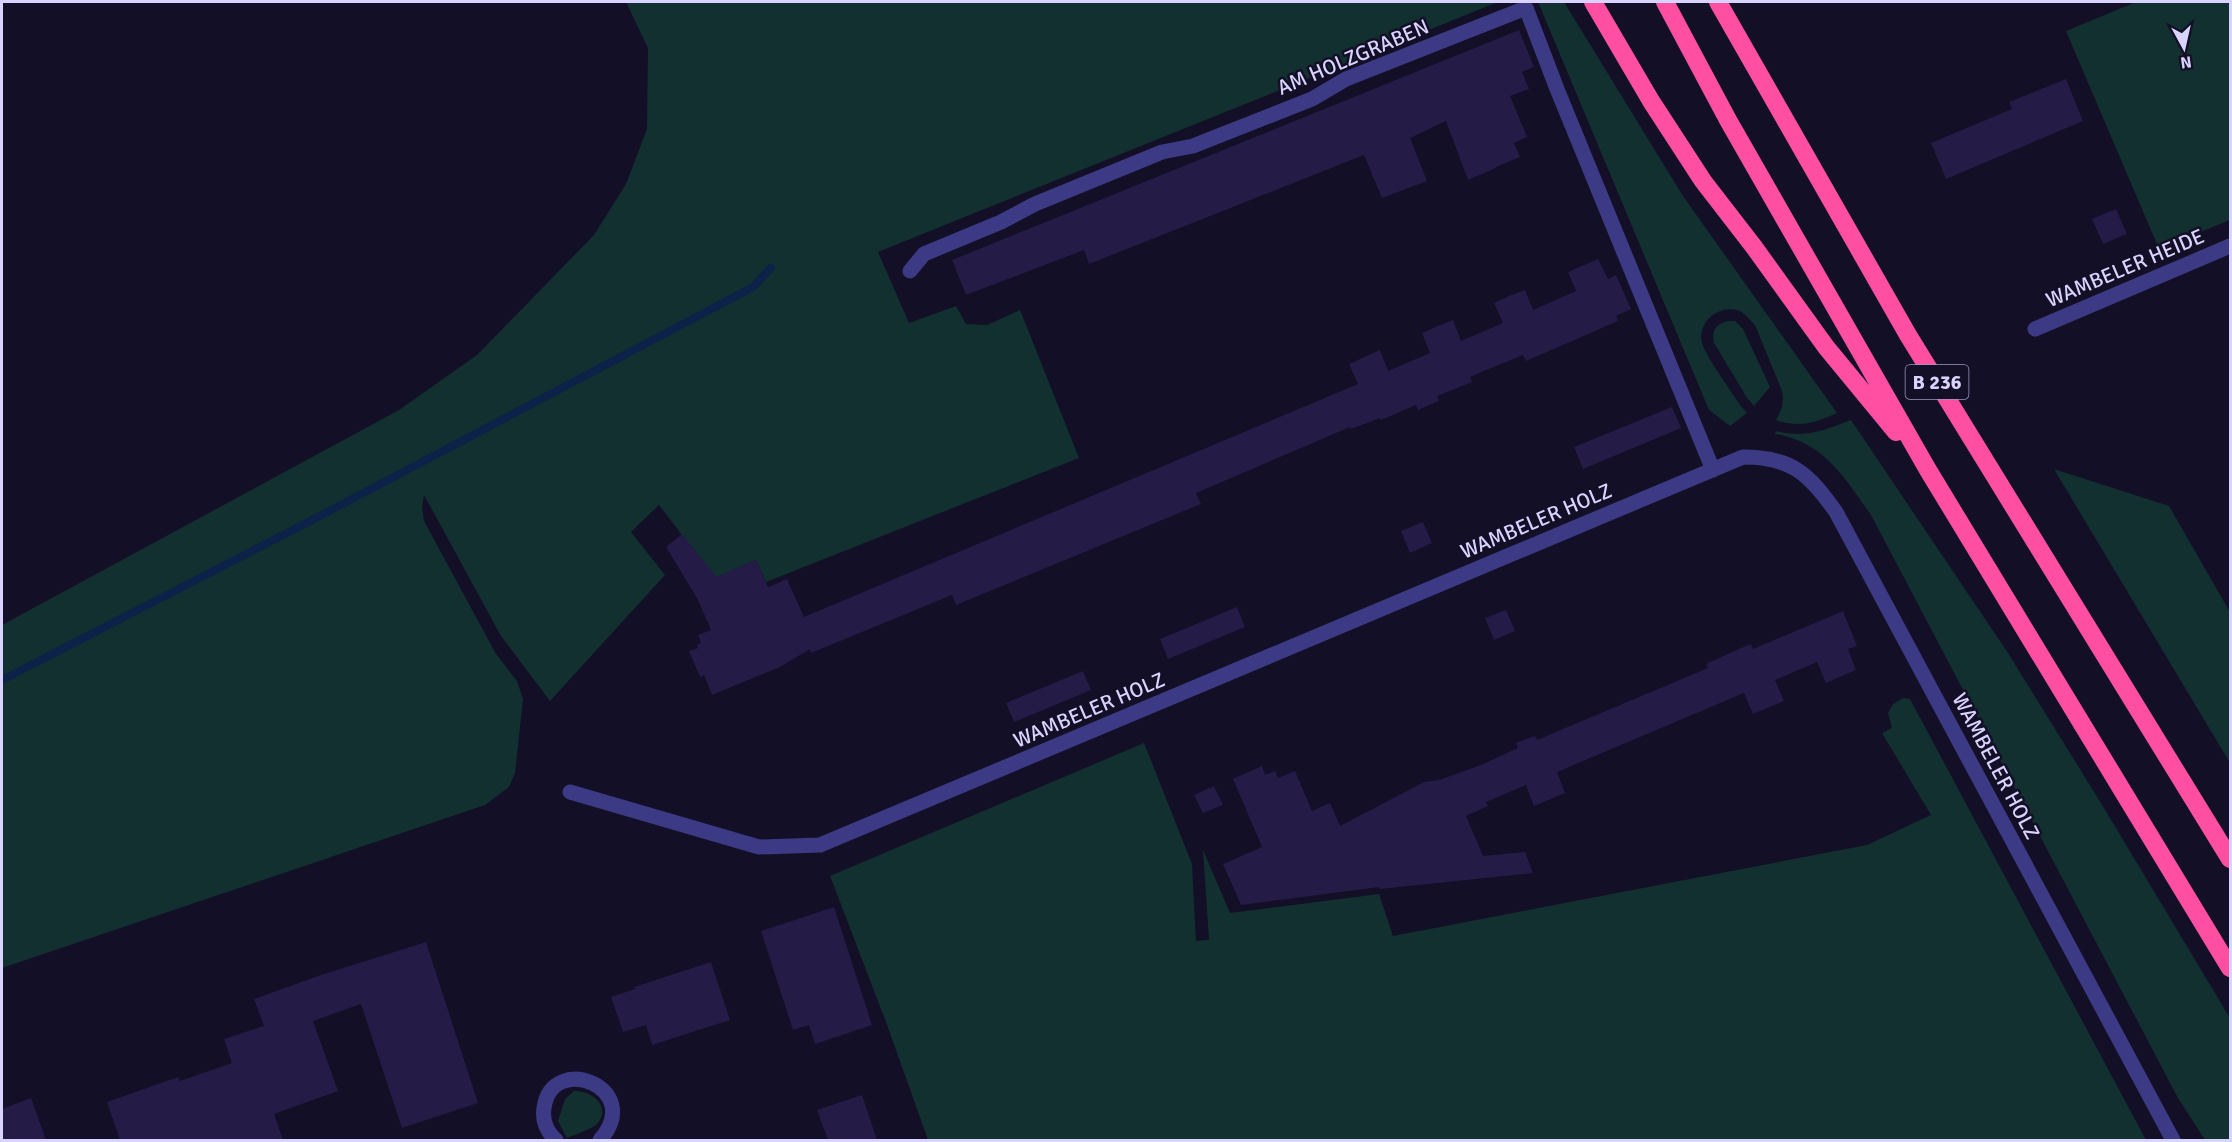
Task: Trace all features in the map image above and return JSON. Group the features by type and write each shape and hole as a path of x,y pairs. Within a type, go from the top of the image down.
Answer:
{"highway":[{"path":"1593,2 1651,101 1703,181 1826,347 1928,470"},
{"name":"B 236","path":"1665,2 1739,140 1928,470 2230,968"},
{"name":"B 236","path":"1718,2 1908,335 2230,859"}],"street":[{"name":"AM HOLZGRABEN","path":"910,271 924,254 1001,222 1035,204 1162,152 1193,146 1312,99 1346,79 1526,8 1557,90 1713,470"},
{"name":"WAMBELER HEIDE","path":"2035,329 2230,246"},
{"name":"WAMBELER HOLZ","path":"570,792 759,847 820,845 1743,457 1766,457 1792,466 1816,485 1836,512 2173,1140"},
{"path":"554,1140 548,1133 543,1117 545,1100 552,1089 562,1082 574,1079 587,1080 598,1085 607,1094 612,1106 612,1121 608,1132 600,1140"}],"green space":[{"path":"626,2 1498,2 878,252 909,323 956,306 966,324 987,325 1020,310 1079,458 766,582 756,560 715,578 659,505 631,532 665,575 550,701 501,636 424,495 422,507 424,521 496,654 517,681 523,699 515,773 509,787 485,805 2,968 2,625 399,410 477,355 594,235 626,184 647,129 648,48"},
{"path":"1538,2 1564,2 1683,196 1837,413 1800,424 1776,420 1782,406 1782,391 1755,325 1742,312 1729,309 1709,318 1701,338 1711,360 1747,413 1730,426 1709,410"},
{"path":"2136,2 2230,2 2230,220 2159,249 2066,31"},
{"path":"1728,321 1735,321 1743,329 1770,387 1754,406 1714,343 1715,328"},
{"path":"1851,420 2008,653 2230,1018 2230,1140 2205,1140 2178,1098 1871,515 1852,487 1820,453 1792,438 1775,434 1776,431 1797,434 1814,432"},
{"path":"2054,469 2169,506 2230,612 2230,763"},
{"path":"1903,698 1910,699 2146,1140 928,1140 830,876 1144,743 1192,864 1196,941 1209,940 1203,850 1230,913 1379,894 1393,936 1867,845 1931,815 1882,733 1892,728 1888,713 1893,704"},
{"path":"574,1091 588,1093 594,1097 601,1106 602,1112 597,1124 567,1138 558,1121 565,1099"}],"building":[{"path":"1519,30 1534,67 1522,72 1529,89 1510,96 1527,137 1514,143 1520,157 1468,180 1446,121 1410,138 1427,181 1382,198 1364,155 1089,264 1084,250 966,295 952,260"},
{"path":"2066,79 2083,121 1946,179 1931,143 2012,109 2009,102"},
{"path":"2116,209 2127,234 2103,244 2092,219"},
{"path":"1598,259 1608,279 1616,275 1631,309 1616,316 1618,321 1526,361 1523,355 1470,377 1472,382 1437,396 1439,401 1418,410 1416,405 1381,420 1380,418 1351,429 1350,427 1196,493 1201,504 956,605 952,595 811,653 810,649 780,667 712,695 704,675 700,677 689,651 698,648 697,645 701,643 698,635 711,630 697,598 666,547 682,534 716,577 756,560 768,587 787,579 804,617 1358,384 1349,364 1380,350 1388,371 1430,353 1422,333 1438,326 1453,320 1461,341 1503,323 1494,303 1509,296 1525,290 1533,310 1576,291 1568,272"},
{"path":"1672,407 1681,428 1583,469 1574,447"},
{"path":"1423,522 1432,543 1410,553 1401,531"},
{"path":"1237,607 1245,627 1168,659 1160,639"},
{"path":"1506,610 1515,631 1494,640 1485,618"},
{"path":"1843,611 1857,646 1848,649 1856,670 1826,683 1817,662 1775,680 1784,701 1753,714 1744,693 1557,772 1565,793 1534,806 1526,785 1486,802 1488,806 1466,816 1483,856 1525,852 1533,873 1380,889 1379,887 1241,905 1223,864 1262,847 1233,779 1262,766 1265,775 1275,771 1278,778 1295,771 1312,811 1330,803 1340,826 1424,782 1439,780 1481,765 1518,748 1516,743 1535,736 1537,740 1708,668 1706,664 1739,649 1751,644 1753,649"},
{"path":"1083,671 1091,690 1014,722 1006,703"},
{"path":"1214,786 1223,805 1203,813 1194,795"},
{"path":"834,907 872,1025 815,1044 809,1025 793,1030 761,931"},
{"path":"426,942 478,1103 402,1128 361,1004 313,1021 338,1091 274,1114 283,1140 120,1140 107,1102 178,1077 180,1081 232,1063 224,1039 264,1026 254,999"},
{"path":"711,962 730,1020 652,1045 646,1025 623,1032 611,997 635,989 634,987"},
{"path":"862,1095 877,1140 828,1140 817,1110"},
{"path":"31,1098 46,1140 2,1140 2,1109"}],"waterway":[{"path":"2,680 316,518 753,287 771,268"}]}
